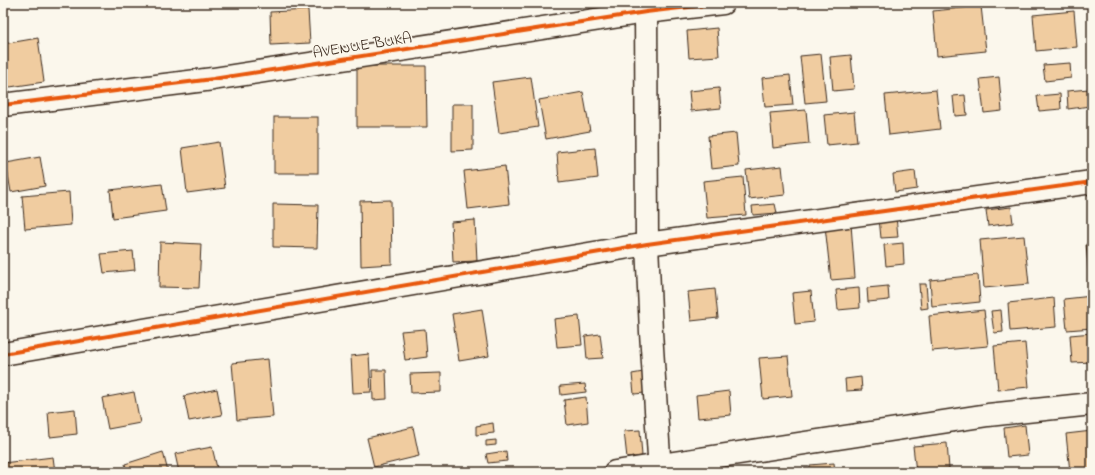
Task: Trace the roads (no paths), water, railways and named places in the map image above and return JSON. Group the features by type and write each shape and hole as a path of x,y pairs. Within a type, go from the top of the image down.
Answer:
{"street":[{"name":"AVENUE BUKA","path":"3,105 213,79 646,8 723,3"},
{"path":"646,8 647,244 660,469"},
{"path":"3,354 647,244 1092,182"},
{"path":"615,472 660,469 988,415 1092,404"}]}
